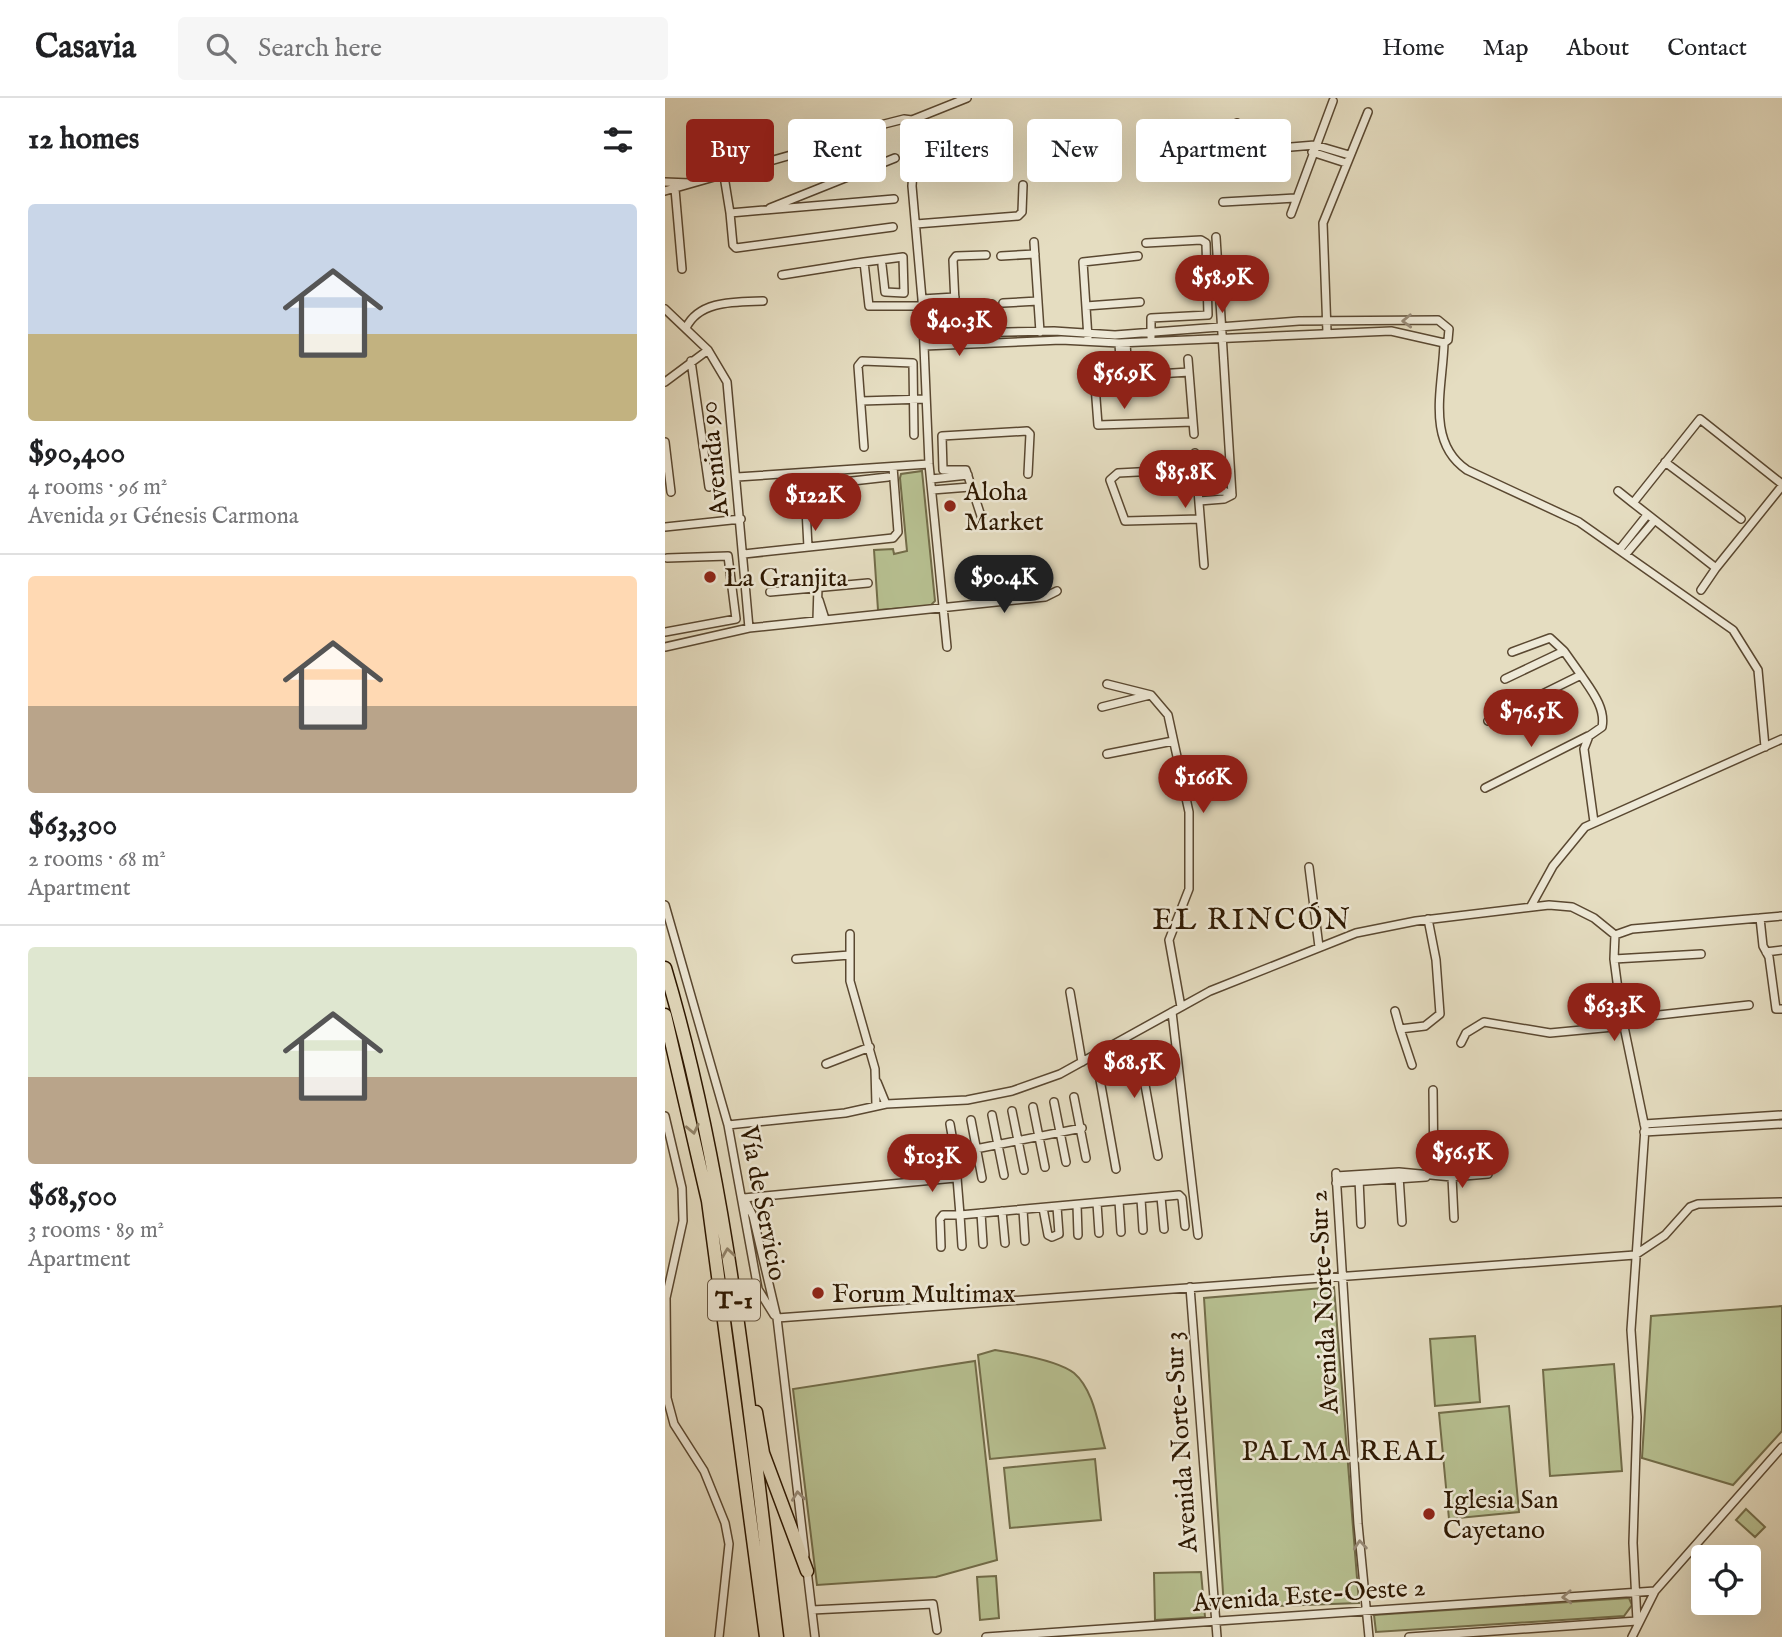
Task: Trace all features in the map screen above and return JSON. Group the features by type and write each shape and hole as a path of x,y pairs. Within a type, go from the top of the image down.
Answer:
{"highway":[{"name":"T-1","path":"665,968 691,1056 720,1199 777,1637"},
{"name":"T-1","path":"665,1015 708,1201 766,1637"},
{"path":"744,1372 759,1425 763,1453 807,1571"}],"street":[{"path":"914,119 967,98"},
{"path":"1291,214 1333,101"},
{"path":"1327,332 1323,223 1367,112"},
{"path":"774,161 819,147 841,135 900,120"},
{"path":"1291,149 1314,148 1347,159"},
{"path":"760,212 895,158"},
{"path":"665,182 694,184"},
{"path":"665,191 702,182"},
{"path":"725,182 733,245 736,248 893,227"},
{"path":"912,182 922,302 929,464 947,647"},
{"path":"916,224 1018,216 1022,212 1023,185"},
{"path":"675,189 682,269"},
{"path":"1223,202 1295,198"},
{"path":"730,213 894,199"},
{"path":"1198,496 1224,499 1231,495 1216,237"},
{"path":"1146,243 1202,240 1206,243 1208,315 1151,318 1151,337"},
{"path":"1034,243 1040,332"},
{"path":"1001,256 1035,254"},
{"path":"986,255 956,256 953,260 955,297 956,305 992,304"},
{"path":"1088,338 1083,262 1138,256"},
{"path":"864,262 903,257 904,293 885,292 883,265"},
{"path":"782,275 864,262 869,306 955,297"},
{"path":"686,328 691,318 708,308 763,301"},
{"path":"1003,303 1038,301"},
{"path":"1086,306 1140,302"},
{"name":"Avenida 90","path":"665,309 708,350 727,382 749,628"},
{"path":"923,334 1040,332 1122,343 1246,324 1327,320 1438,320 1449,329 1448,340 1444,343 1439,424 1443,442 1453,458 1470,471 1579,522 1733,629 1758,670 1765,747"},
{"path":"923,346 1088,338 1222,338 1327,332 1407,332 1444,343"},
{"path":"1122,343 1124,376"},
{"path":"665,382 708,350"},
{"path":"1093,359 1098,425 1193,422"},
{"path":"1188,359 1193,434"},
{"path":"691,361 709,488"},
{"path":"864,447 859,366 862,361 913,363 914,435"},
{"path":"1094,378 1189,372"},
{"path":"861,401 926,399"},
{"path":"1633,503 1700,419 1782,485 1701,590"},
{"path":"981,516 966,470 943,470 942,436 1027,431 1030,434 1028,474"},
{"path":"665,442 671,492"},
{"path":"1195,453 1204,565"},
{"path":"1665,462 1741,519"},
{"path":"737,477 929,464"},
{"path":"744,554 885,539 896,535 893,467"},
{"path":"1196,468 1118,473 1112,475 1110,486 1125,521 1200,519"},
{"path":"931,479 968,475"},
{"path":"808,547 805,490 808,486 888,477"},
{"path":"932,490 970,487"},
{"path":"1618,491 1716,568"},
{"path":"1623,551 1647,515"},
{"path":"665,527 741,519"},
{"path":"1623,551 1654,521"},
{"path":"665,632 736,619 728,556 667,558"},
{"path":"770,592 868,583"},
{"path":"818,587 819,600 816,606 821,620"},
{"path":"665,647 749,628 1045,597 1057,591"},
{"path":"729,621 731,632"},
{"path":"1485,788 1602,727 1603,722 1593,692 1564,651 1551,638 1513,652"},
{"path":"1505,679 1564,651"},
{"path":"1487,721 1581,675"},
{"path":"1107,684 1151,695 1165,707 1173,741 1189,812 1189,889 1169,940 1181,1007"},
{"path":"1102,707 1151,695"},
{"path":"1589,736 1584,751 1594,822"},
{"path":"1531,906 1540,886 1574,838 1594,822 1782,739"},
{"path":"1107,754 1173,741"},
{"path":"1568,746 1584,751"},
{"path":"1309,867 1319,947"},
{"name":"Vía de Servicio","path":"665,905 728,1125 744,1198 743,1214 758,1289 776,1318 815,1637"},
{"path":"728,1125 845,1113 876,1105 967,1100 1012,1091 1060,1074 1210,990 1356,933 1428,919 1531,906 1572,907 1594,918 1615,935"},
{"path":"1615,935 1632,929 1782,916"},
{"path":"1760,918 1775,1009"},
{"path":"1400,1029 1425,1026 1440,1014 1436,960 1428,919"},
{"path":"850,934 853,995 886,1104"},
{"path":"1615,935 1614,959 1644,1128 1639,1178 1640,1235 1635,1255 1631,1342 1637,1417 1633,1543 1637,1621"},
{"path":"1766,951 1782,950"},
{"path":"1614,959 1701,954"},
{"path":"796,959 850,955"},
{"path":"1070,992 1082,1062"},
{"path":"1461,1043 1466,1033 1484,1022 1548,1033 1749,1005"},
{"path":"1395,1011 1412,1065"},
{"path":"1172,1012 1198,1235"},
{"path":"826,1064 870,1047"},
{"path":"1098,1066 1125,1052 1139,1052 1158,1156"},
{"path":"1094,1055 1116,1169"},
{"path":"876,1105 877,1081"},
{"path":"1433,1090 1434,1175"},
{"path":"1074,1097 1086,1158"},
{"path":"1054,1102 1066,1163"},
{"path":"1033,1107 1045,1167"},
{"path":"1012,1111 1024,1170"},
{"path":"992,1115 1004,1175"},
{"path":"1644,1128 1782,1115"},
{"path":"665,1116 683,1188 683,1221 666,1298 667,1398 674,1423 704,1471 725,1523 729,1545 719,1637"},
{"path":"971,1120 982,1178"},
{"path":"950,1124 955,1153 962,1246"},
{"path":"1644,1128 1782,1124"},
{"path":"955,1153 1082,1128"},
{"path":"1361,1224 1359,1178 1488,1174"},
{"path":"1399,1175 1402,1222"},
{"name":"Avenida Norte-Sur 2","path":"1359,1178 1336,1177 1341,1277 1369,1637"},
{"path":"1451,1177 1454,1218"},
{"path":"955,1178 744,1198 753,1216 776,1318 1635,1255 1665,1235 1690,1207 1698,1204 1782,1202"},
{"path":"941,1247 940,1216 1182,1196 1185,1226"},
{"path":"1161,1197 1164,1229"},
{"path":"1141,1199 1143,1230"},
{"path":"1119,1201 1121,1232"},
{"path":"1097,1203 1099,1233"},
{"path":"1077,1205 1079,1235"},
{"path":"1044,1208 1048,1235 1052,1237 1059,1234 1057,1207"},
{"path":"1023,1210 1025,1241"},
{"path":"1002,1211 1005,1243"},
{"path":"981,1213 983,1244"},
{"path":"754,1270 764,1272"},
{"name":"Avenida Norte-Sur 3","path":"1190,1287 1217,1637"},
{"path":"1632,1637 1637,1621 1655,1591 1782,1447"},
{"name":"Avenida Este-Oeste 2","path":"986,1637 1655,1591"},
{"path":"812,1610 933,1604 937,1630"},
{"name":"Avenida Este-Oeste 2","path":"1409,1637 1637,1621"}],"green space":[{"path":"922,471 935,601 930,606 878,610 874,550 893,549 894,554 907,551 900,478 901,474"},
{"path":"1334,1287 1359,1603 1224,1608 1204,1298"},
{"path":"1782,1306 1782,1431 1733,1485 1642,1458 1651,1316"},
{"path":"1475,1336 1480,1402 1435,1406 1430,1339"},
{"path":"995,1350 1047,1361 1074,1373 1091,1398 1105,1448 990,1459 978,1355"},
{"path":"975,1361 997,1560 936,1577 817,1585 793,1389"},
{"path":"1614,1364 1622,1471 1550,1476 1543,1370"},
{"path":"1509,1406 1519,1512 1449,1519 1439,1413"},
{"path":"1095,1459 1101,1520 1010,1528 1004,1468"},
{"path":"1746,1509 1765,1527 1755,1537 1736,1520"},
{"path":"1201,1572 1205,1617 1155,1620 1154,1573"},
{"path":"996,1576 999,1618 980,1620 977,1577"},
{"path":"1629,1598 1632,1605 1624,1616 1376,1632 1374,1615"}],"place":[{"name":"Aloha Market","path":"950,506"},
{"name":"La Granjita","path":"710,577"},
{"name":"Forum Multimax","path":"818,1293"},
{"name":"Iglesia San Cayetano","path":"1429,1514"}],"district":[{"name":"EL RINCÓN","path":"1252,919"},
{"name":"PALMA REAL","path":"1344,1450"}]}
